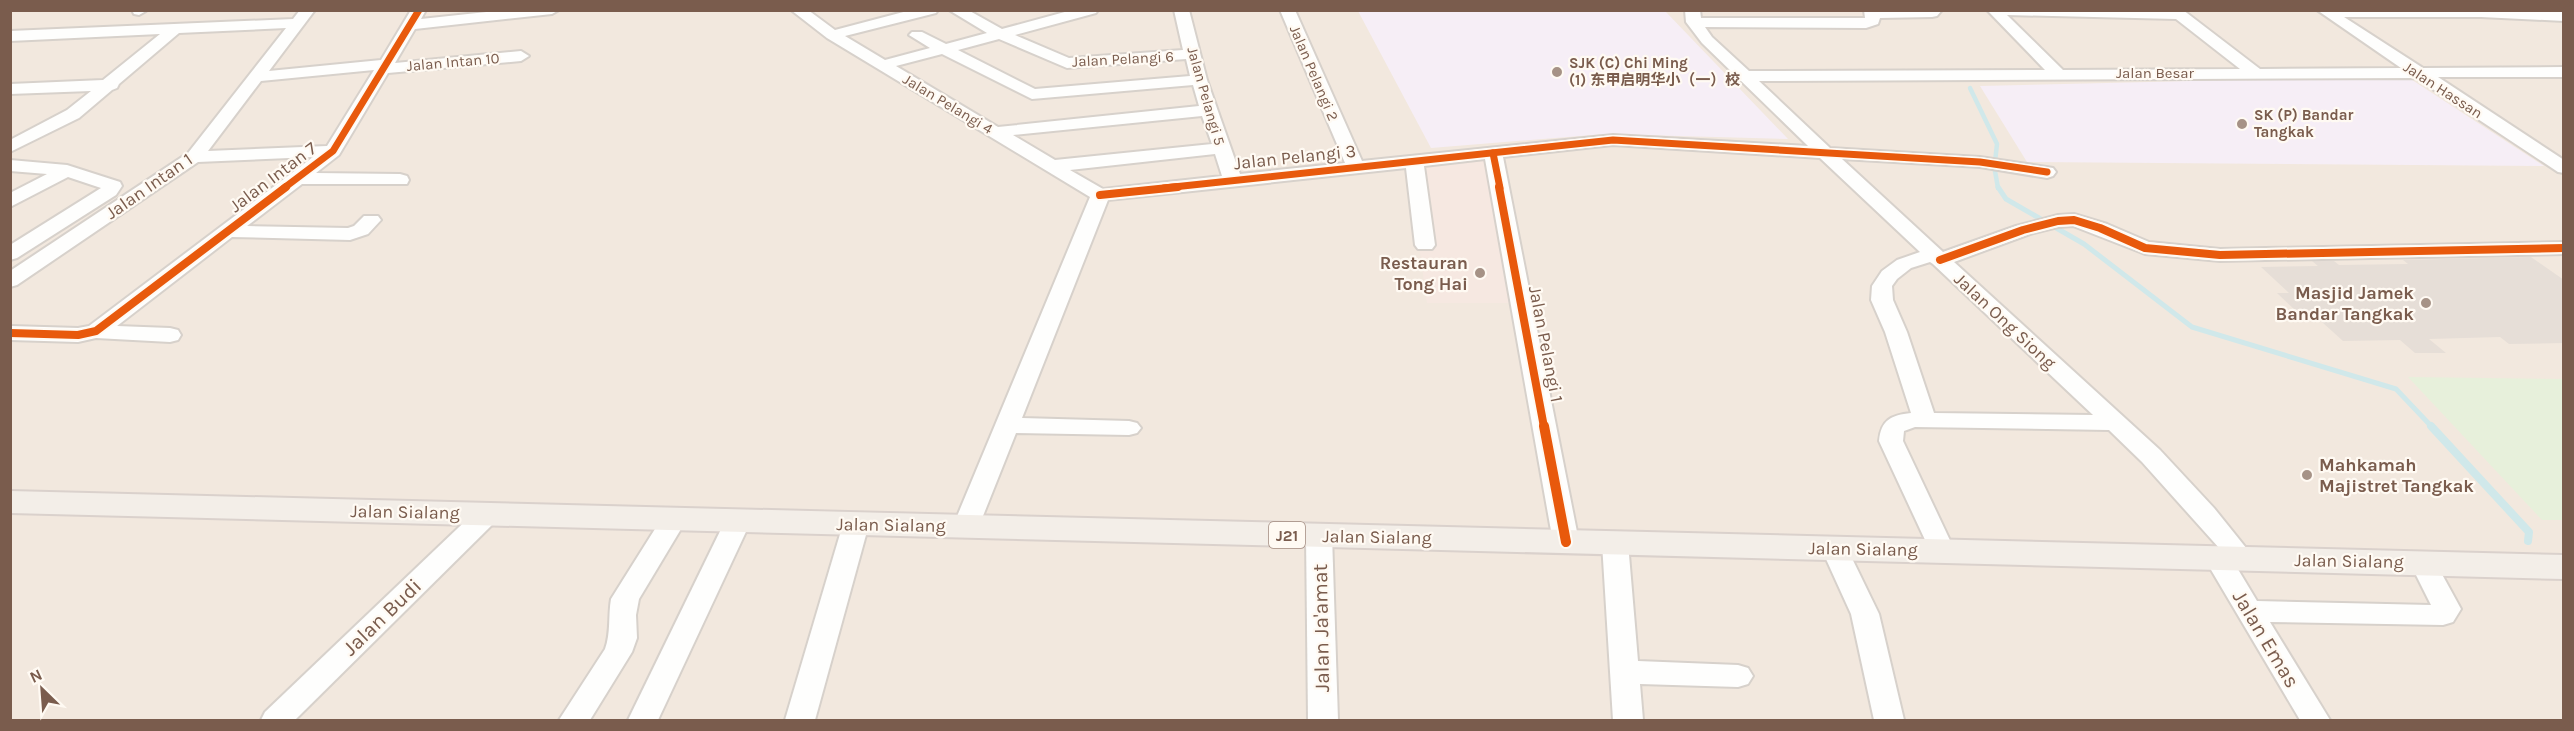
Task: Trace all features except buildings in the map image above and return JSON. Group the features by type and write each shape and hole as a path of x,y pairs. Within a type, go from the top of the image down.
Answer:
{"main road":[{"name":"Jalan Sialang","path":"10,502 2564,567"}],"street":[{"path":"415,18 552,10"},
{"name":"Jalan Pelangi 4","path":"798,10 832,34 1100,195"},
{"path":"832,34 931,10"},
{"name":"Jalan Pelangi 6","path":"956,10 1000,34 1059,60 1088,63 1194,54"},
{"path":"883,65 1091,10"},
{"name":"Jalan Pelangi 5","path":"1181,10 1199,81 1233,181"},
{"name":"Jalan Pelangi 2","path":"1287,10 1356,168"},
{"path":"1693,16 1766,17 1869,23 1873,21 1871,12 1932,13 1935,10"},
{"path":"1994,10 2058,74"},
{"path":"2003,10 2176,13 2254,72"},
{"path":"2326,11 2480,12 2564,17"},
{"name":"Jalan Hassan","path":"2326,11 2564,168"},
{"name":"Jalan Ong Siong","path":"1693,16 1707,40 2151,456 2205,514 2230,558"},
{"path":"10,36 176,28 304,17"},
{"name":"Jalan Intan 1","path":"10,281 194,157 304,17"},
{"name":"Jalan Intan 7","path":"98,329 333,151 415,18"},
{"path":"10,147 73,114 111,85 176,28"},
{"path":"865,54 920,37 1032,94 1199,81"},
{"path":"1083,47 1088,63"},
{"name":"Jalan Intan 10","path":"256,77 521,56"},
{"name":"Jalan Besar","path":"1747,76 2564,72"},
{"path":"10,89 111,85"},
{"path":"996,132 1209,110"},
{"name":"Jalan Pelangi 3","path":"1100,195 1613,140 1980,162 2047,172"},
{"path":"1052,166 1222,148"},
{"path":"194,157 333,151"},
{"name":"Jalan Pelangi 1","path":"1493,153 1566,542"},
{"path":"1414,162 1425,245"},
{"path":"10,165 67,170 113,186 109,191 10,254"},
{"path":"10,201 67,170"},
{"path":"298,178 400,180"},
{"path":"966,526 1100,195"},
{"path":"229,231 350,234 361,230 371,220"},
{"path":"1925,420 1896,332 1882,300 1882,286 1888,275 1904,264 1937,257 2023,230 2074,220 2088,223 2145,248 2220,255 2564,248"},
{"path":"10,333 78,335 98,329 171,335"},
{"path":"1942,551 1890,435 1892,428 1897,424 1905,421 1925,420 2116,423"},
{"path":"1008,425 1129,428"},
{"name":"Jalan Budi","path":"276,720 488,514"},
{"path":"574,720 618,652 623,638 622,615 625,599 674,519"},
{"path":"643,720 738,521"},
{"path":"800,720 856,524"},
{"name":"Jalan Ja'amat","path":"1319,535 1323,720"},
{"path":"1614,543 1628,720"},
{"path":"1834,548 1865,614 1889,720"},
{"name":"Jalan Emas","path":"2230,558 2249,611 2315,720"},
{"path":"2249,611 2443,615 2447,609 2423,563"},
{"path":"1624,672 1738,676"}],"shaded area":[{"path":"10,11 2563,11 2563,720 11,720"},
{"name":"SJK (C) Chi Ming (1) 东甲启明华小（一）校","path":"1358,11 1665,11 1788,139 1605,134 1431,148"},
{"name":"SK (P) Bandar Tangkak","path":"2406,76 2544,166 2027,162 1980,86"},
{"path":"1500,155 1527,303 1427,303 1408,165"}],"green space":[{"path":"2408,377 2563,379 2563,520 2542,520"}],"waterway":[{"path":"1970,88 1997,144 1995,162"},
{"path":"1995,171 1998,188"},
{"path":"1998,187 2006,199 2084,244 2192,327 2396,389 2432,427"},
{"path":"2431,426 2529,532 2528,541"}],"cycle path":[{"path":"10,333 78,335 96,331 333,151 419,10"},
{"path":"1100,195 1613,140 1980,162 2047,172"},
{"path":"1493,153 1566,542"},
{"path":"1940,260 2023,230 2058,221 2074,220 2100,228 2145,248 2220,255 2564,248"}],"place":[{"name":"SJK (C) Chi Ming (1) 东甲启明华小（一）校","path":"1557,72"},
{"name":"SK (P) Bandar Tangkak","path":"2242,124"},
{"name":"Restauran Tong Hai","path":"1480,273"},
{"name":"Masjid Jamek Bandar Tangkak","path":"2426,303"},
{"name":"Mahkamah Majistret Tangkak","path":"2307,475"}]}
